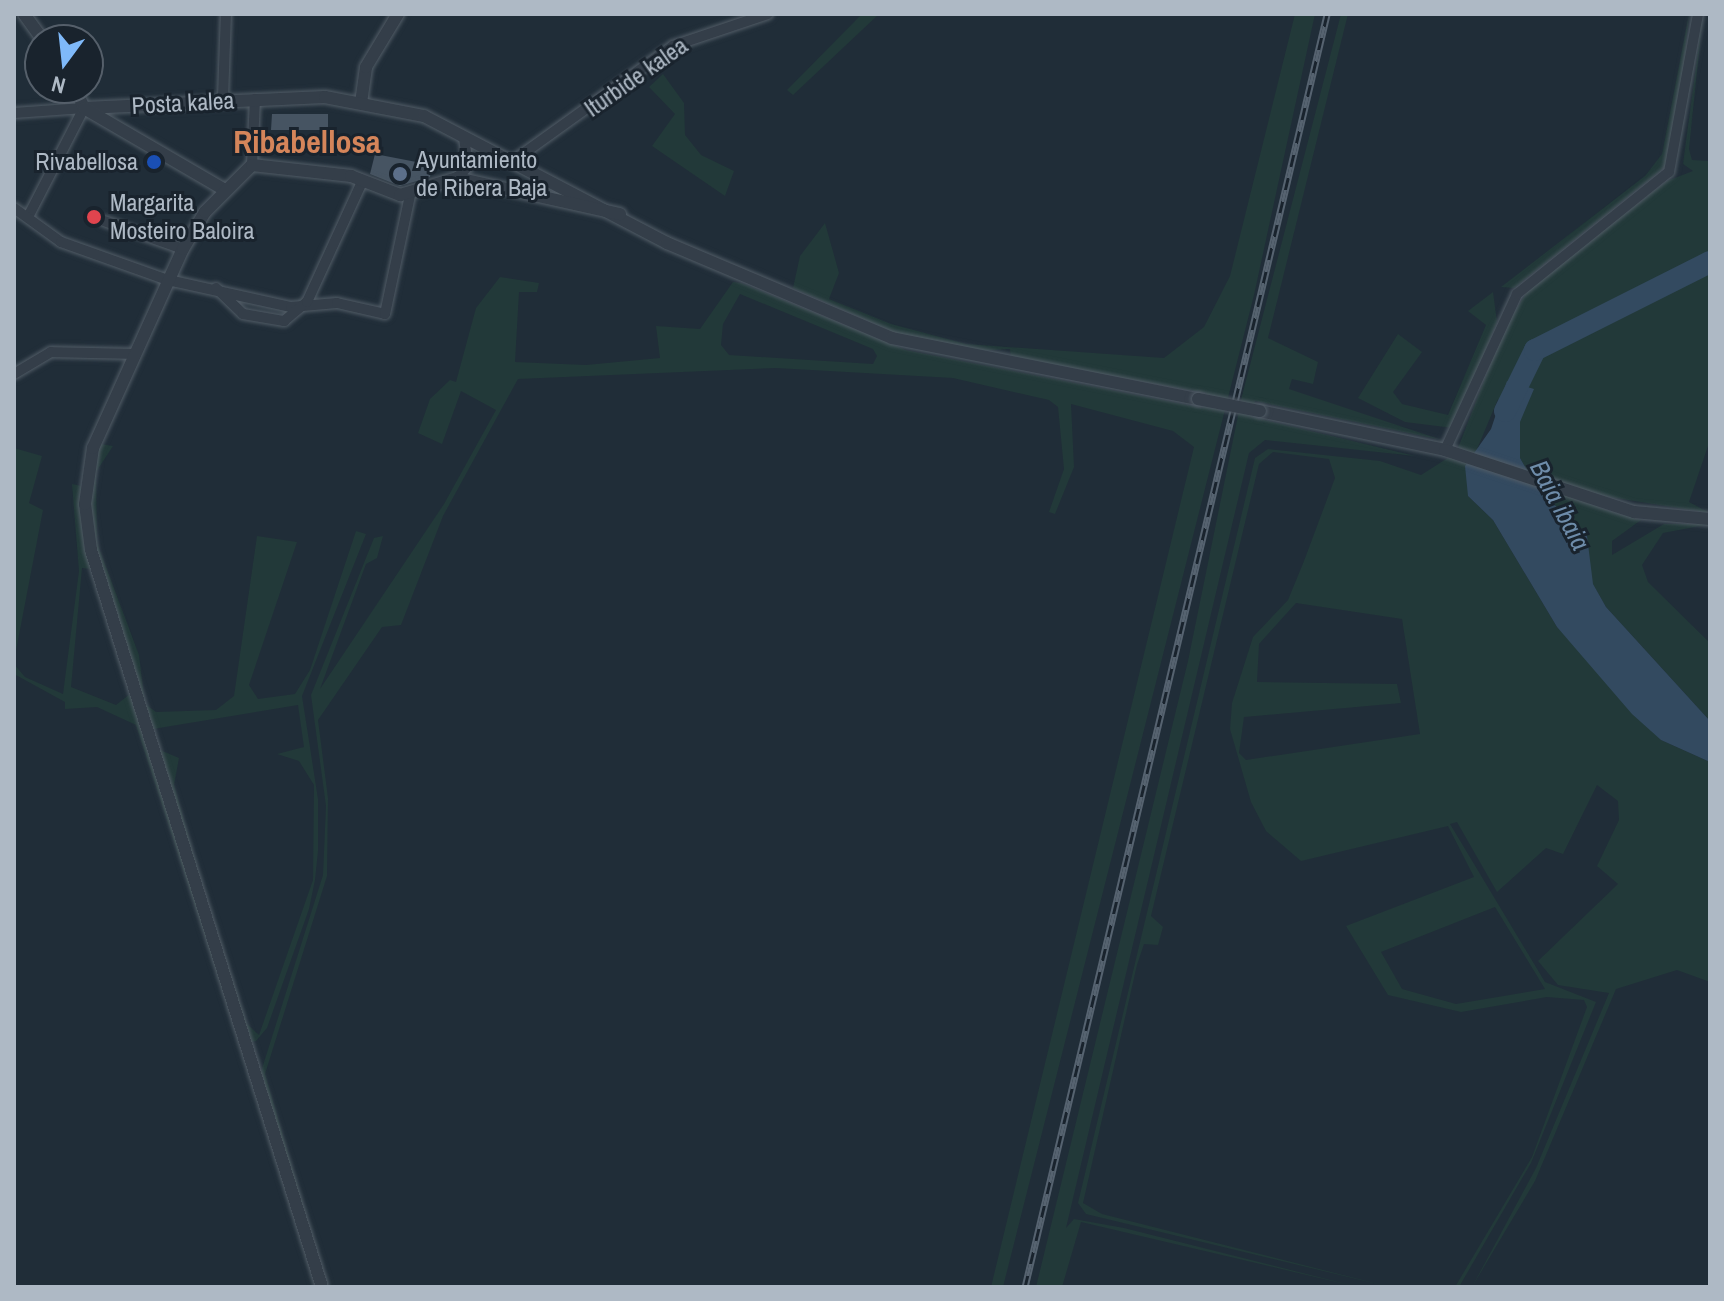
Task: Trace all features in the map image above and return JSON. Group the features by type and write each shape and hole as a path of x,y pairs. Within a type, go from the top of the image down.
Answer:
{"street":[{"path":"223,98 226,14"},
{"path":"361,103 366,67 398,14"},
{"name":"Iturbide kalea","path":"513,161 673,46 768,14"},
{"path":"1445,450 1517,294 1669,172 1698,14"},
{"name":"Posta kalea","path":"14,113 223,98 361,103 424,116 464,139 620,214"},
{"path":"255,99 252,165 223,189 183,249 97,432 85,504 141,714 322,1287"},
{"path":"82,104 84,108 223,189"},
{"path":"29,215 84,108"},
{"path":"252,165 410,195 457,178 468,166 464,139"},
{"path":"457,178 620,214 667,243 913,345 1260,411 1445,450 1554,489 1634,512 1710,519"},
{"path":"216,288 236,311 272,322 307,302 361,184"},
{"path":"14,208 29,215 61,242 168,280 216,288 291,307 307,302 385,314 410,195"},
{"path":"104,221 183,249"},
{"path":"14,374 51,352 132,354"}],"green space":[{"path":"862,14 879,14 793,95 787,90"},
{"path":"1295,14 1315,14 1254,295 1003,1287 991,1287 1194,447 1173,431 1071,404 1074,467 1055,514 1049,512 1064,469 1058,407 1049,400 953,378 776,368 518,379 443,516 401,625 382,627 318,720 328,798 327,876 265,1074 327,1287 260,1075 323,875 326,806 311,695 374,538 383,536 377,558 366,564 320,689 444,504 496,410 461,391 442,444 418,433 430,399 450,380 456,382 476,308 500,277 539,283 537,292 519,292 515,362 586,365 660,358 656,326 700,329 733,282 906,350 1203,408 1206,393 1011,358 1010,349 974,351 905,337 793,288 800,256 825,223 839,273 829,299 891,324 966,344 1164,358 1204,327 1230,276","holes":["740,294 873,349 877,356 873,364 729,355 721,345 723,324"]},
{"path":"1341,14 1348,14 1268,338 1318,362 1313,384 1292,379 1289,389 1442,440 1255,401 1252,417 1415,456 1265,440 1249,453 1066,1228 1074,1219 1124,1228 1358,1287 1081,1222 1062,1287 1036,1287 1188,661 1242,396"},
{"path":"1689,14 1676,143 1666,166 1514,288 1501,287 1645,176 1662,154"},
{"path":"1703,14 1689,149 1692,160 1710,161 1710,440 1689,502 1710,513 1603,496 1599,508 1641,520 1612,541 1612,555 1664,524 1710,524 1663,533 1642,565 1648,582 1710,643 1710,721 1606,607 1520,458 1520,422 1498,399 1475,454 1458,448 1504,329 1530,287 1667,181 1693,171 1683,164"},
{"path":"663,74 684,103 685,135 701,155 734,171 725,196 652,146 675,114 649,87"},
{"path":"1493,292 1497,322 1453,428 1405,422 1358,398 1398,334 1422,352 1393,392 1402,404 1448,415 1486,325 1468,311"},
{"path":"100,444 113,446 96,472 97,543 139,655 145,703 94,540 90,488"},
{"path":"14,448 42,456 29,503 43,510 14,661"},
{"path":"1268,449 1380,461 1421,475 1451,456 1468,463 1468,496 1493,520 1557,627 1661,740 1710,762 1710,982 1677,970 1616,989 1535,1181 1472,1287 1536,1168 1609,993 1558,985 1538,961 1618,884 1597,866 1619,820 1618,801 1597,785 1563,854 1546,848 1497,892 1457,822 1450,824 1545,982 1596,1002 1531,1163 1459,1287 1455,1287 1532,1157 1587,1007 1584,1000 1547,997 1461,1012 1388,995 1346,926 1474,877 1448,826 1301,861 1266,831 1251,802 1230,729 1232,703 1253,637 1288,600 1304,561 1335,478 1329,459 1273,452 1259,464 1151,916 1163,927 1158,945 1144,944 1137,965 1083,1203 1102,1214 1390,1287 1086,1214 1078,1203 1255,458","holes":["1296,603 1402,619 1420,734 1246,760 1239,753 1244,717 1401,703 1397,684 1257,682 1259,644","1495,907 1545,989 1456,1004 1402,989 1381,952"]},
{"path":"72,484 81,486 92,569 82,568 71,687 116,705 130,694 319,1287 136,725 97,707 65,709 65,702 14,674 14,664 25,677 63,694 79,571"},
{"path":"356,531 366,534 302,696 318,799 315,880 309,909 267,1028 256,1041 251,1042 158,757 160,750 179,758 174,785 207,902 247,1024 259,1035 313,880 314,785 299,761 277,754 304,747 298,705 153,729 145,704 156,712 216,710 234,696 257,536 297,542 249,685 258,699 295,694 310,670"}],"water":[{"path":"1507,381 1534,389 1520,422 1520,458 1537,488 1587,536 1593,584 1606,607 1710,721 1710,762 1661,740 1632,714 1557,627 1493,520 1468,496 1465,466 1491,429"}],"building":[{"path":"272,114 328,114 328,130 271,130"},
{"name":"Ayuntamiento de Ribera Baja","path":"375,154 432,165 430,177 400,186 370,174"}],"waterway":[{"name":"Baia ibaia","path":"1505,411 1535,350 1710,262"}],"railway":[{"path":"1025,1287 1327,14"}],"place":[{"name":"Rivabellosa","path":"154,162"},
{"name":"Ayuntamiento de Ribera Baja","path":"400,174"},
{"name":"Margarita Mosteiro Baloira","path":"94,217"}],"district":[{"name":"Ribabellosa","path":"307,142"}]}
